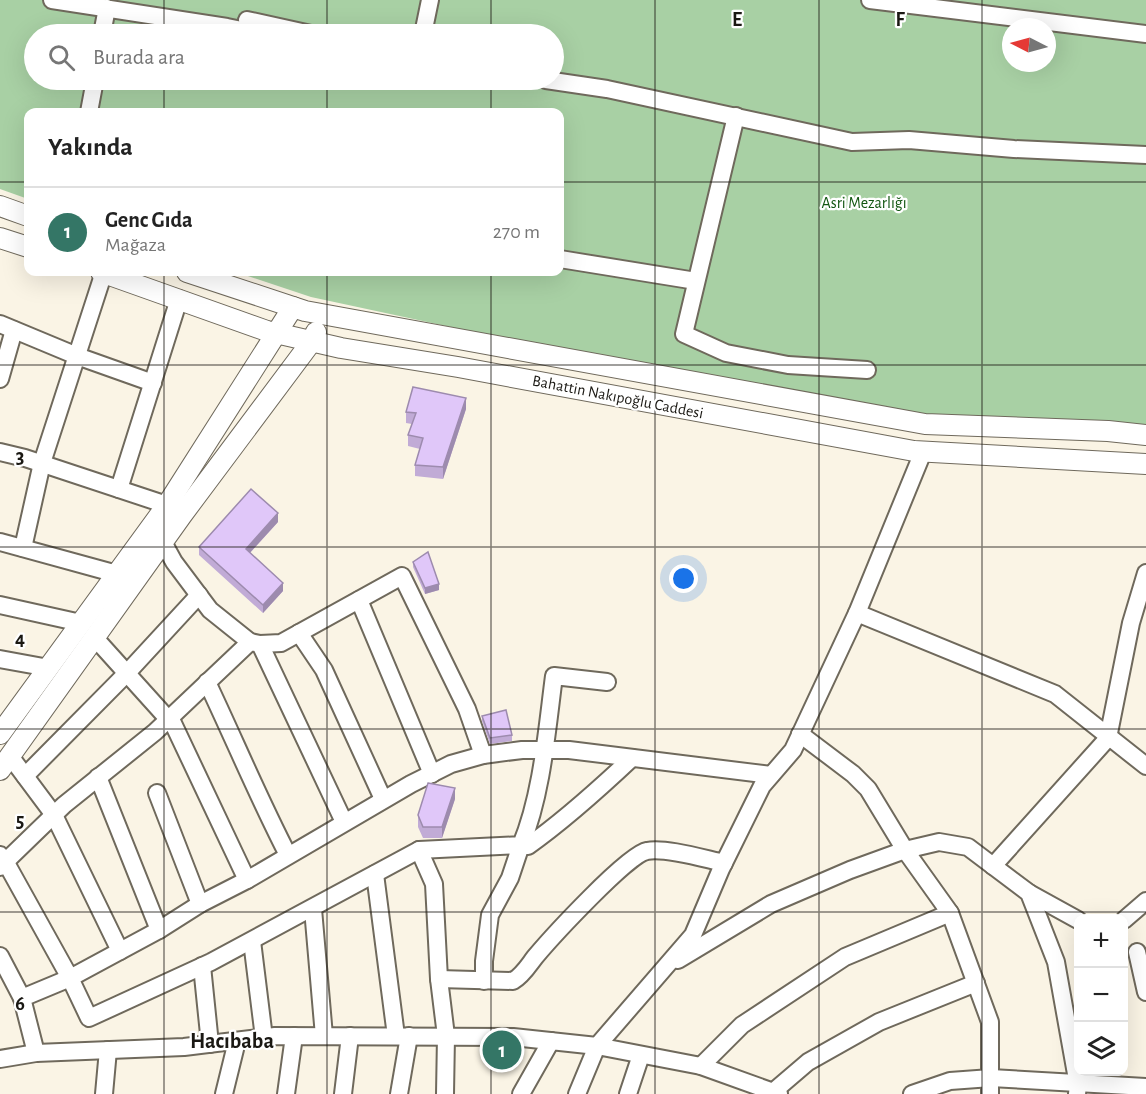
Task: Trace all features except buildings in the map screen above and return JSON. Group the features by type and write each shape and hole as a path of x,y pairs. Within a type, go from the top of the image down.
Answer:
{"main road":[{"path":"0,206 24,215"},
{"path":"0,237 24,246"},
{"name":"Bahattin Nakıpoğlu Caddesi","path":"114,276 276,333 312,341 923,452 1146,464"},
{"name":"Bahattin Nakıpoğlu Caddesi","path":"199,276 293,307 323,314 926,424 1108,431 1146,435"},
{"path":"0,734 7,715 49,668 167,505 293,307"},
{"path":"5,763 163,542 312,341 323,314"}],"street":[{"path":"52,0 201,24"},
{"path":"124,0 229,16 265,24"},
{"path":"425,24 430,0"},
{"path":"870,0 1146,34"},
{"path":"104,24 106,8"},
{"path":"564,71 610,78 854,132 908,129 1146,147"},
{"path":"564,83 607,89 862,143 909,140 1014,149 1146,155"},
{"path":"90,108 93,90"},
{"path":"736,116 684,334 726,353 788,366 867,370"},
{"path":"564,260 696,281"},
{"path":"23,548 42,463 102,276"},
{"path":"119,489 179,299"},
{"path":"0,378 7,327 77,356 153,383"},
{"path":"0,452 42,463 167,505"},
{"path":"578,1094 597,1046 693,935 724,863 762,786 793,750 857,614 923,452"},
{"path":"0,542 117,574"},
{"path":"163,542 174,562 210,610 255,643 344,822"},
{"path":"993,866 1108,738 1131,622 1146,573"},
{"path":"483,755 467,710 402,576 281,643 255,643 2,861 70,978 89,1018 252,941 419,850 528,846 550,831 595,793 632,758"},
{"path":"25,776 127,673 199,595"},
{"path":"359,600 432,774"},
{"path":"0,605 81,623"},
{"path":"857,614 1055,694 1146,766"},
{"path":"298,633 324,670 384,799"},
{"path":"95,638 169,718 247,880"},
{"path":"0,659 49,668"},
{"path":"484,981 490,915 510,878 530,824 555,676 607,682"},
{"path":"207,682 263,807 288,855"},
{"path":"800,734 853,774 868,789 905,850 950,913 990,1022 990,1086"},
{"path":"22,998 70,978 159,930 200,904 247,880 384,799 451,764 483,755 522,750 569,750 771,775"},
{"path":"5,763 25,776 54,815 120,951"},
{"path":"99,777 159,930"},
{"path":"157,793 200,904"},
{"path":"664,968 771,904 850,870 905,850 939,843 968,847 1029,892 1074,918"},
{"path":"419,850 434,884 439,979 446,1036 445,1094"},
{"path":"439,979 513,981 519,978 535,957 603,886 634,857 647,851 663,851 724,863"},
{"path":"375,874 403,1036 399,1094"},
{"path":"1029,892 1056,962 1078,1089"},
{"path":"1128,917 1146,901"},
{"path":"313,909 324,1036"},
{"path":"701,1066 742,1025 845,957 950,913"},
{"path":"252,941 264,1038"},
{"path":"1136,951 1146,992"},
{"path":"0,957 22,998 36,1053"},
{"path":"202,966 210,1044"},
{"path":"0,1059 36,1053 210,1044 294,1036 513,1036 597,1046 701,1066 776,1093 808,1062 879,1022 976,983"},
{"path":"286,1094 294,1036"},
{"path":"343,1094 350,1036"},
{"path":"224,1094 237,1041"},
{"path":"521,1094 551,1041"},
{"path":"104,1094 108,1050"},
{"path":"628,1094 641,1054"},
{"path":"912,1094 950,1081 990,1086 1078,1089 1146,1087"}],"green space":[{"name":"Asri Mezarlığı","path":"0,0 1146,0 1146,432 917,418 614,362 311,297 248,276 564,276 564,108 24,108 24,198 0,189"}],"place":[{"name":"Genc Gıda","path":"502,1050"}],"district":[{"name":"Hacıbaba","path":"232,1040"}]}
